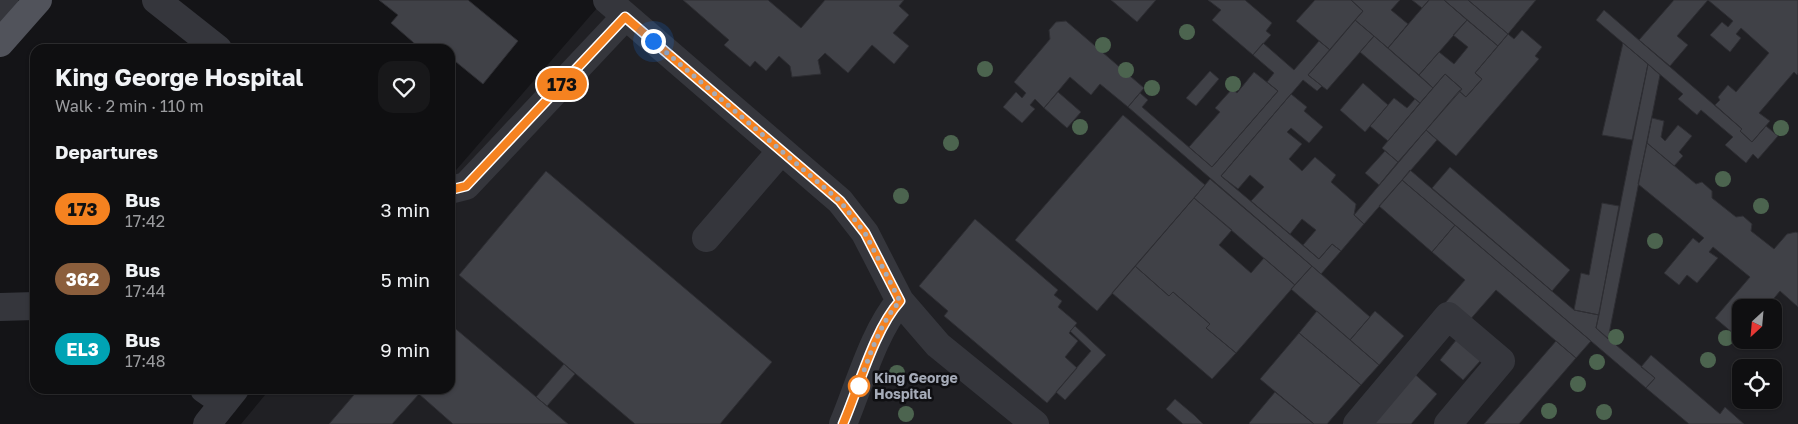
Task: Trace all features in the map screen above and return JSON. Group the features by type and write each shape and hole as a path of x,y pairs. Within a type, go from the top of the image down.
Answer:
{"main road":[{"path":"0,43 20,8"}],"street":[{"path":"156,0 212,44"},
{"path":"455,189 466,186 616,8 840,201 865,233 900,301 938,344 1035,424"},
{"path":"706,238 781,151"},
{"path":"843,424 879,334 890,312 900,301"},
{"path":"0,306 30,306"},
{"path":"1357,424 1448,316 1501,361 1448,424"},
{"path":"207,424 221,394"}],"shaded area":[{"path":"604,0 1798,0 1798,424 241,424 266,394 455,394 455,171"}],"building":[{"path":"379,0 468,0 518,41 483,84 455,61 455,44 415,44 391,23 398,15"},
{"path":"683,0 768,0 801,28 825,0 904,0 899,6 909,15 893,33 909,46 894,64 872,45 848,73 825,53 818,60 821,74 792,77 790,66 779,56 766,71 755,61 750,67 724,45 729,40"},
{"path":"1111,0 1156,0 1137,22"},
{"path":"1208,0 1245,0 1272,23 1266,31 1271,35 1253,55 1212,20 1221,10"},
{"path":"1315,0 1351,0 1363,11 1330,50 1296,21"},
{"path":"1351,0 1400,0 1391,10 1408,24 1388,48 1355,20 1363,11"},
{"path":"1412,0 1429,0 1422,8"},
{"path":"1429,0 1444,0 1467,20 1419,75 1388,48"},
{"path":"1444,0 1468,0 1508,34 1498,46"},
{"path":"1468,0 1536,0 1508,34"},
{"path":"1674,0 1708,0 1677,36 1688,45 1670,66 1639,40"},
{"path":"1708,0 1798,0 1798,73 1797,75 1794,72 1759,113 1770,121 1752,142 1740,131 1742,129 1715,105 1720,100 1718,97 1728,85 1736,92 1769,53 1741,28 1736,34 1741,38 1730,52 1710,35 1722,22 1728,27 1733,21"},
{"path":"1604,10 1742,129 1740,131 1752,142 1766,126 1778,136 1758,159 1753,154 1746,163 1725,145 1733,137 1701,110 1697,115 1678,99 1683,94 1596,20"},
{"path":"1355,20 1374,36 1327,90 1308,75"},
{"path":"1467,20 1498,46 1475,73 1482,79 1466,97 1459,91 1462,89 1445,74 1433,88 1419,75 1439,52 1454,64 1468,47 1453,35"},
{"path":"1066,21 1144,88 1128,107 1100,84 1091,95 1070,77 1044,108 1035,99 1030,105 1035,109 1022,123 1003,107 1016,92 1022,98 1026,93 1014,82 1050,39 1049,30 1056,22"},
{"path":"1522,30 1542,47 1535,56 1539,59 1456,156 1426,130 1459,91 1466,97 1482,79 1475,73 1508,34 1514,39"},
{"path":"1374,36 1433,88 1420,103 1360,52"},
{"path":"1319,41 1330,50 1308,75 1322,86 1317,91 1303,80 1221,176 1319,259 1332,244 1341,251 1321,274 1128,107 1140,93 1148,100 1142,107 1212,167 1278,91 1267,82 1274,73 1253,55 1263,43 1294,70"},
{"path":"1623,43 1648,64 1632,140 1602,135"},
{"path":"1648,64 1660,75 1608,339 1596,328"},
{"path":"1210,71 1219,79 1196,106 1186,98"},
{"path":"1254,72 1278,91 1212,167 1189,147 1220,112 1215,108 1232,89 1237,93"},
{"path":"1445,74 1462,89 1398,162 1382,148"},
{"path":"1363,83 1388,105 1365,132 1340,110"},
{"path":"1058,92 1081,112 1067,128 1044,108"},
{"path":"1291,94 1307,107 1304,111 1323,127 1309,143 1291,128 1287,132 1302,144 1289,159 1302,171 1315,157 1336,175 1331,182 1356,204 1354,215 1364,224 1341,251 1332,244 1319,259 1303,245 1316,230 1302,219 1290,234 1251,201 1264,187 1250,175 1238,189 1221,176"},
{"path":"1394,98 1407,108 1415,99 1420,103 1388,141 1370,126"},
{"path":"1123,115 1205,185 1097,311 1015,240"},
{"path":"1652,118 1664,121 1661,137 1665,141 1678,125 1692,136 1679,152 1683,156 1674,166 1647,143"},
{"path":"1426,130 1437,140 1364,224 1354,215"},
{"path":"1647,143 1696,184 1702,182 1712,191 1712,198 1736,217 1743,216 1752,224 1751,231 1774,249 1787,234 1798,233 1798,307 1780,291 1773,299 1732,299 1732,332 1715,318 1750,277 1713,247 1709,252 1718,258 1697,283 1687,275 1679,285 1664,273 1693,238 1699,243 1704,238 1638,184"},
{"path":"1385,151 1398,162 1379,185 1365,173"},
{"path":"1450,167 1570,270 1552,291 1432,188"},
{"path":"1410,170 1574,310 1599,315 1596,328 1655,378 1646,388 1402,180"},
{"path":"546,171 772,362 720,424 635,424 459,275"},
{"path":"1210,179 1312,266 1295,285 1194,198"},
{"path":"1402,180 1455,225 1432,252 1379,206"},
{"path":"1194,198 1232,230 1219,245 1251,273 1264,258 1295,285 1236,353 1206,328 1210,324 1173,292 1169,296 1135,266"},
{"path":"1602,203 1619,206 1599,315 1574,310 1581,273 1589,275"},
{"path":"975,219 1058,290 1054,295 1062,301 1058,307 1077,323 1069,333 1078,341 1065,357 1077,368 1047,403 944,316 948,311 919,286"},
{"path":"1455,225 1591,341 1576,358 1496,290 1468,322 1445,303 1465,280 1432,252"},
{"path":"1135,266 1169,296 1173,292 1210,324 1206,328 1236,353 1212,379 1112,293"},
{"path":"1312,266 1370,317 1350,340 1291,289"},
{"path":"1317,311 1379,365 1361,385 1299,333"},
{"path":"1375,311 1404,336 1379,365 1350,340"},
{"path":"1075,326 1106,355 1065,400 1056,392 1091,351 1070,331"},
{"path":"455,328 568,424 453,424 419,394 455,394"},
{"path":"1299,333 1361,385 1327,424 1314,424 1260,379"},
{"path":"1457,339 1481,360 1463,380 1440,360"},
{"path":"1556,341 1576,358 1519,424 1484,424"},
{"path":"1651,355 1720,414 1725,407 1744,424 1689,424 1646,388 1655,378 1641,367"},
{"path":"564,364 575,374 547,406 536,397"},
{"path":"1409,369 1437,394 1411,424 1371,424"},
{"path":"1275,392 1314,424 1250,424"},
{"path":"355,394 419,394 392,424 329,424"},
{"path":"1175,399 1203,424 1183,424 1166,409"}],"bus line":[{"name":"173","path":"455,189 466,186 625,17 840,201 865,233 900,301 890,312 879,334 843,424"}],"place":[{"name":"King George Hospital","path":"859,386"}],"route":[{"path":"653,41 840,201 865,233 900,301 890,312 879,334 857,389 859,386"}]}
